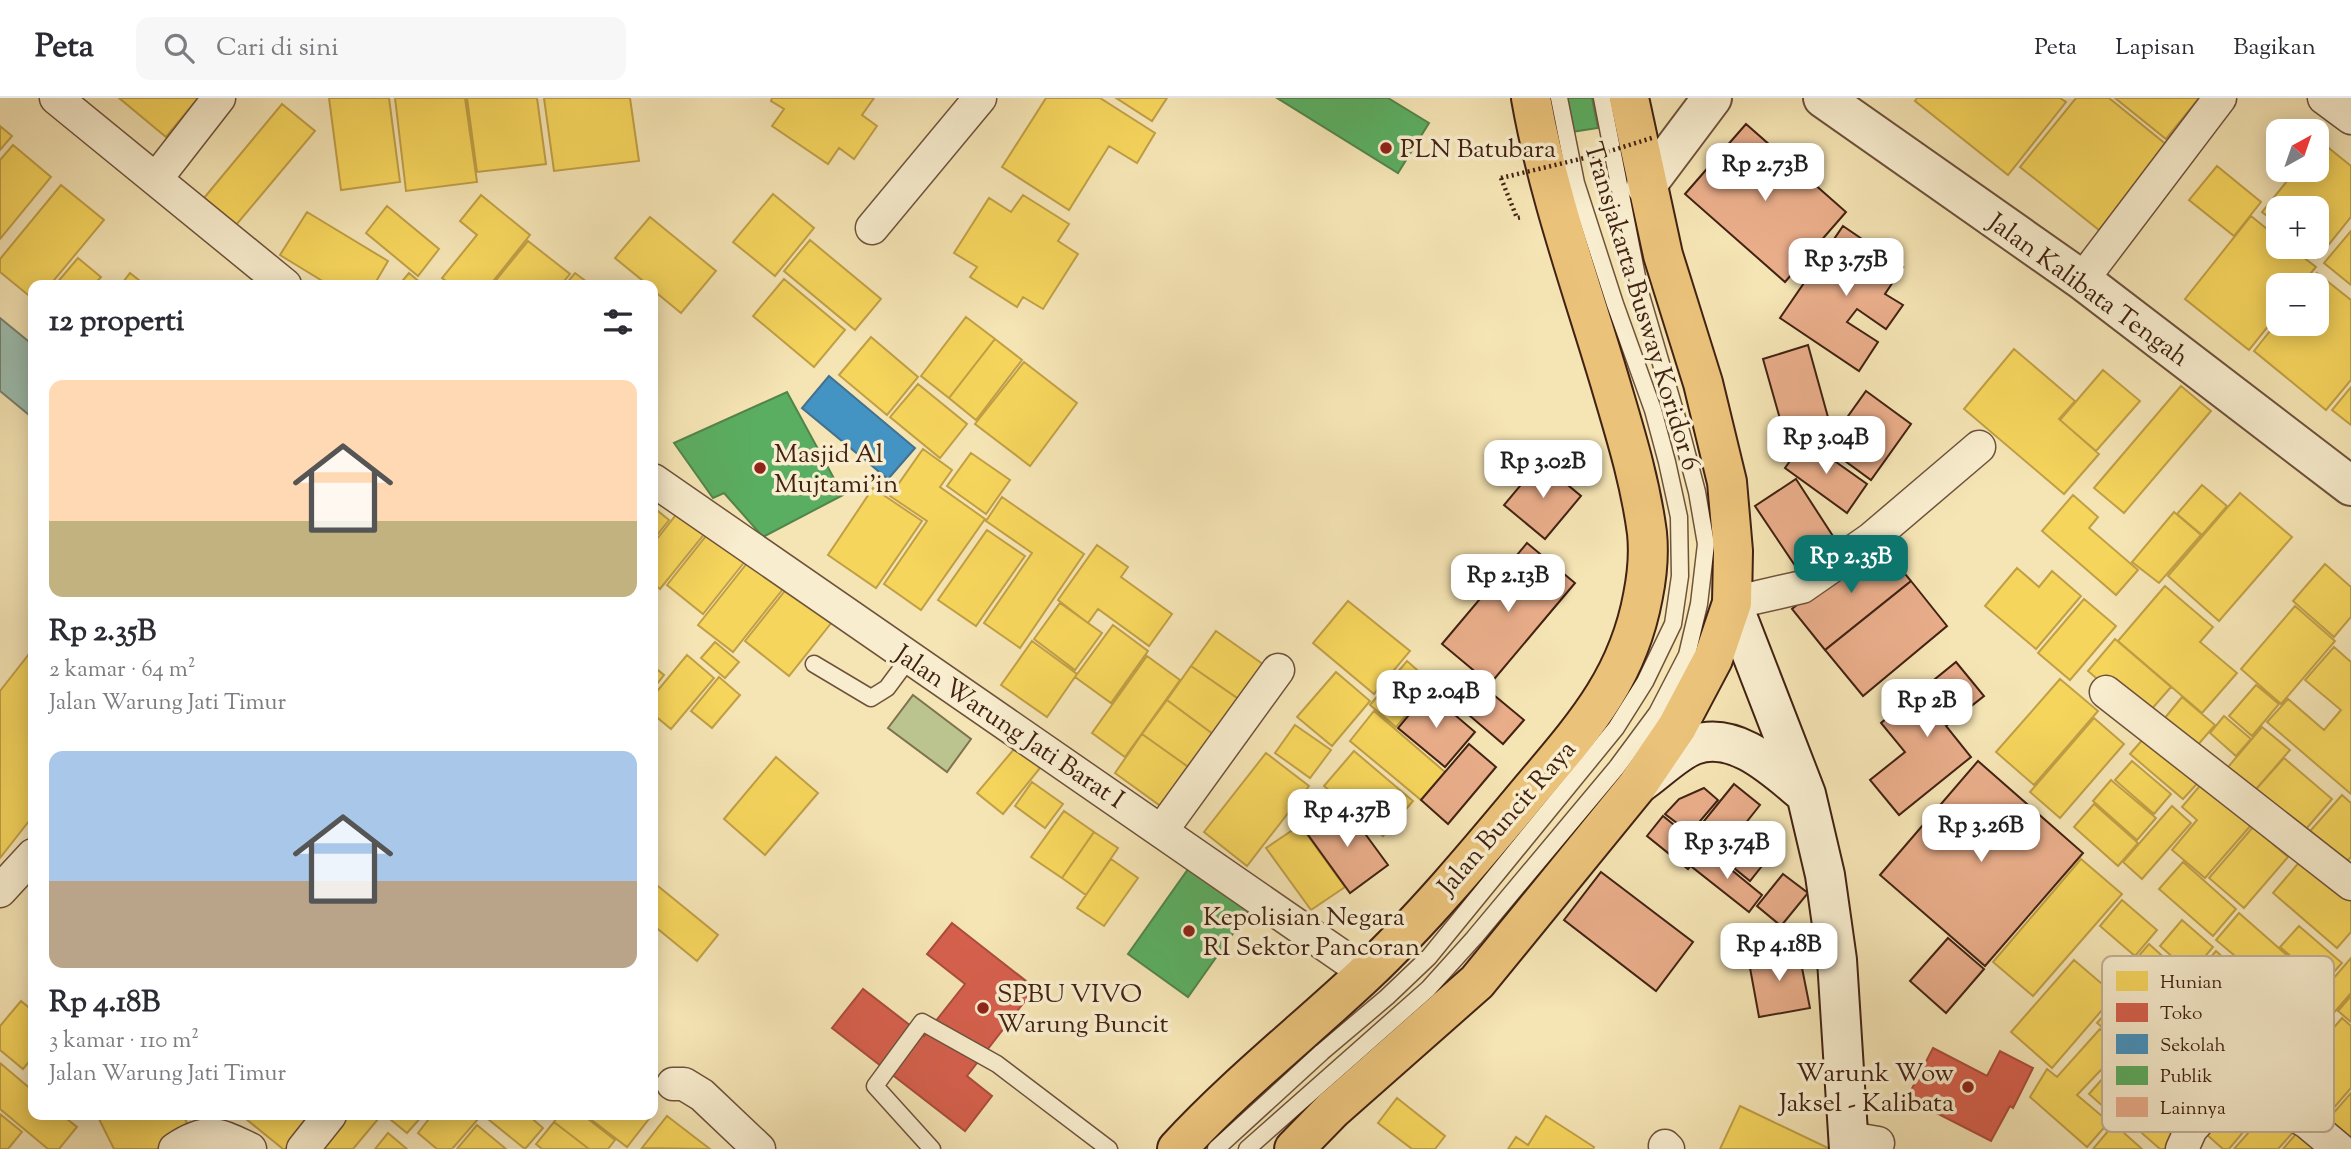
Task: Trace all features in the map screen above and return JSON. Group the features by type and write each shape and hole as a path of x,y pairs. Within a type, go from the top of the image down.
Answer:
{"main road":[{"name":"Jalan Buncit Raya","path":"1177,1149 1254,1073 1366,973 1471,862 1587,722 1610,688 1627,654 1639,620 1646,581 1647,538 1638,477 1559,212 1531,98"},
{"path":"1294,1149 1332,1110 1476,982 1637,786 1677,727 1713,659 1732,603 1733,551 1727,482 1703,383 1662,256 1629,98"}],"street":[{"path":"56,98 279,280"},
{"path":"156,179 219,98"},
{"path":"872,228 980,98"},
{"path":"1646,186 1713,98"},
{"name":"Jalan Kalibata Tengah","path":"1823,98 2082,280 2351,486"},
{"path":"2082,280 2220,98"},
{"path":"2325,98 2351,118"},
{"path":"1858,1144 1825,875 1806,794 1732,603 1802,587 1871,539 1979,447"},
{"name":"Jalan Warung Jati Barat I","path":"658,483 1163,830 1366,973"},
{"path":"1163,830 1278,670"},
{"path":"2106,692 2351,884"},
{"path":"1637,786 1693,745 1715,742 1750,753 1806,794"},
{"path":"0,891 28,860"},
{"path":"673,1084 684,1084 702,1095 759,1149"},
{"path":"303,1149 326,1120"},
{"path":"2182,1149 2189,1132"},
{"path":"2319,1132 2339,1149"},
{"path":"182,1144 217,1134 250,1149"}],"lane":[{"name":"Transjakarta Busway Koridor 6","path":"1216,1149 1429,957 1616,728 1645,682 1673,624 1680,576 1679,517 1653,410 1576,183 1559,98"},
{"name":"Transjakarta Busway Koridor 6","path":"1247,1149 1428,989 1474,938 1617,767 1657,713 1687,655 1699,604 1706,544 1697,492 1640,292 1602,98"},
{"path":"814,664 872,698 887,688 910,657"},
{"path":"932,1149 875,1086 922,1022 997,1064 1109,1149"}],"path":[{"path":"1501,178 1597,155 1655,137"}],"green space":[{"path":"913,695 971,739 947,772 888,728"}],"shaded area":[{"path":"0,318 28,341 28,414 0,391"}],"building: Hunian":[{"path":"119,98 198,98 166,137"},
{"path":"329,98 389,98 400,182 341,190"},
{"path":"395,98 465,98 477,182 406,191"},
{"path":"467,98 537,98 546,164 477,172"},
{"path":"544,98 630,98 639,161 554,171"},
{"path":"772,98 874,98 862,115 877,126 854,159 839,148 828,164 772,126 784,109 771,101"},
{"path":"1046,98 1100,98 1155,133 1137,163 1109,146 1069,210 1002,167"},
{"path":"1116,98 1167,98 1152,121"},
{"path":"1917,98 2060,98 2066,102 2008,175 1915,101"},
{"path":"2076,98 2109,98 2168,146 2099,230 2020,167"},
{"path":"2115,98 2199,98 2166,139"},
{"path":"282,104 315,131 236,225 204,198"},
{"path":"0,126 12,136 0,150"},
{"path":"13,145 51,177 0,239 0,160"},
{"path":"2329,148 2351,166 2351,217 2329,244 2329,196 2275,196 2286,182 2329,182"},
{"path":"2217,166 2261,202 2234,236 2189,200"},
{"path":"61,185 104,220 54,280 28,280 28,295 0,272 0,259"},
{"path":"773,194 814,228 775,276 733,242"},
{"path":"481,195 530,235 494,280 445,280 442,278 477,235 460,221"},
{"path":"1023,195 1069,224 1058,241 1078,254 1043,309 1023,297 1017,307 970,277 977,267 954,253 989,198 1011,212"},
{"path":"387,206 439,249 418,276 366,233"},
{"path":"307,212 388,261 377,280 321,280 280,255"},
{"path":"2251,216 2266,228 2266,259 2306,259 2316,267 2311,273 2266,273 2266,329 2249,350 2185,299"},
{"path":"650,217 716,271 681,313 658,294 658,280 642,280 615,258"},
{"path":"2351,231 2351,285 2324,263"},
{"path":"810,240 881,299 855,330 784,271"},
{"path":"528,241 570,274 565,280 496,280"},
{"path":"78,258 101,277 98,280 59,280"},
{"path":"130,273 139,280 125,280"},
{"path":"409,273 417,280 403,280"},
{"path":"575,273 584,280 569,280"},
{"path":"784,279 845,330 814,367 753,316"},
{"path":"2329,283 2351,300 2351,380 2326,410 2254,351 2266,336 2329,336"},
{"path":"966,317 995,339 949,398 921,376"},
{"path":"871,337 918,377 887,415 839,375"},
{"path":"995,339 1022,360 976,420 949,398"},
{"path":"2014,349 2075,401 2059,419 2099,454 2064,494 1964,409"},
{"path":"1024,362 1077,403 1030,466 975,424"},
{"path":"2103,370 2140,401 2096,451 2060,420"},
{"path":"918,384 967,424 940,458 890,417"},
{"path":"2181,386 2211,411 2124,513 2094,488"},
{"path":"2351,387 2351,425 2332,410"},
{"path":"923,449 952,470 940,487 985,519 921,610 884,584 927,521 890,496"},
{"path":"971,453 1010,480 986,514 947,486"},
{"path":"2202,485 2227,506 2202,535 2177,514"},
{"path":"873,488 922,521 876,588 828,555"},
{"path":"2240,493 2292,537 2219,621 2168,576"},
{"path":"2073,495 2098,517 2089,528 2138,570 2116,595 2042,531"},
{"path":"1002,497 1084,554 1020,648 984,623 1032,553 986,521"},
{"path":"658,511 669,520 658,534"},
{"path":"679,511 706,532 660,589 658,587 658,538"},
{"path":"2174,512 2201,535 2159,583 2132,562"},
{"path":"987,530 1025,556 976,626 938,600"},
{"path":"710,531 746,560 703,614 667,585"},
{"path":"1097,545 1128,567 1121,577 1172,614 1149,646 1098,609 1088,623 1058,600"},
{"path":"752,557 787,584 733,652 698,625"},
{"path":"2325,564 2351,587 2351,617 2334,637 2293,601"},
{"path":"2017,568 2039,587 2052,571 2081,596 2036,649 1985,606"},
{"path":"792,582 836,617 789,676 745,641"},
{"path":"2165,586 2213,627 2200,642 2237,673 2202,713 2118,641"},
{"path":"2084,599 2116,626 2070,680 2038,653"},
{"path":"1348,601 1410,651 1374,694 1313,643"},
{"path":"1060,603 1102,633 1075,670 1034,639"},
{"path":"2295,606 2335,641 2281,704 2241,669"},
{"path":"1113,625 1148,651 1111,703 1075,677"},
{"path":"1216,631 1267,667 1243,702 1191,666"},
{"path":"2115,639 2171,687 2143,719 2088,671"},
{"path":"1032,641 1077,674 1047,717 1001,685"},
{"path":"715,642 739,662 725,678 701,658"},
{"path":"2334,647 2351,662 2351,794 2267,722 2288,699 2324,730 2341,710 2305,680"},
{"path":"28,655 28,822 0,858 0,691"},
{"path":"687,655 714,678 671,729 658,718 658,690"},
{"path":"1147,656 1180,680 1125,757 1092,733"},
{"path":"1407,661 1433,684 1396,727 1370,705"},
{"path":"1191,666 1243,702 1217,737 1167,700"},
{"path":"658,670 664,675 658,683"},
{"path":"1336,672 1370,701 1332,746 1297,717"},
{"path":"719,677 740,695 712,728 691,711"},
{"path":"2060,679 2098,711 2034,785 1996,752"},
{"path":"2256,685 2279,704 2252,736 2229,716"},
{"path":"2182,697 2215,725 2196,747 2164,719"},
{"path":"1167,700 1217,737 1194,771 1142,734"},
{"path":"1374,711 1445,772 1421,800 1350,741"},
{"path":"2224,716 2251,739 2236,756 2210,733"},
{"path":"2094,718 2124,744 2060,818 2030,792"},
{"path":"1295,725 1331,750 1310,778 1275,753"},
{"path":"2262,727 2290,750 2250,796 2223,773"},
{"path":"2151,730 2204,776 2183,799 2130,754"},
{"path":"1142,734 1194,771 1166,810 1115,773"},
{"path":"1020,742 1044,763 1003,814 977,793"},
{"path":"1354,751 1413,801 1383,836 1324,786"},
{"path":"1266,753 1309,786 1247,866 1204,832"},
{"path":"776,757 818,793 765,855 724,819"},
{"path":"2284,758 2332,799 2300,836 2251,795"},
{"path":"2132,761 2171,794 2154,814 2115,780"},
{"path":"2111,780 2156,818 2137,840 2093,801"},
{"path":"1032,782 1063,804 1045,828 1015,806"},
{"path":"2203,782 2252,824 2205,878 2172,850 2197,820 2182,807"},
{"path":"2342,795 2351,803 2351,857 2340,869 2304,838"},
{"path":"2094,804 2138,843 2118,866 2074,827"},
{"path":"2172,806 2191,823 2142,879 2123,862"},
{"path":"1064,811 1094,832 1062,878 1031,857"},
{"path":"1300,825 1345,887 1311,910 1266,848"},
{"path":"2253,827 2288,857 2244,908 2209,878"},
{"path":"1094,832 1118,848 1086,895 1062,878"},
{"path":"1111,859 1138,878 1104,926 1077,908"},
{"path":"2081,859 2122,894 2033,996 1993,962"},
{"path":"2302,859 2351,901 2351,932 2337,948 2273,893"},
{"path":"2183,862 2236,909 2213,936 2159,889"},
{"path":"658,886 718,935 697,961 658,929"},
{"path":"2122,900 2157,930 2135,956 2100,926"},
{"path":"2239,913 2288,956 2235,956 2216,940"},
{"path":"2182,920 2213,947 2205,956 2171,956 2160,946"},
{"path":"2299,926 2334,956 2290,956 2280,947"},
{"path":"2149,944 2162,956 2139,956"},
{"path":"2334,956 2342,963 2334,972"},
{"path":"2351,958 2351,993 2334,1013 2334,978"},
{"path":"2074,960 2102,984 2102,1010 2052,1068 2011,1032"},
{"path":"2351,996 2351,1022 2338,1011"},
{"path":"21,1001 28,1007 28,1063 23,1069 0,1050 0,1026"},
{"path":"2342,1018 2351,1026 2351,1088 2334,1108 2334,1027"},
{"path":"2100,1029 2102,1031 2102,1069 2077,1095 2102,1116 2102,1130 2087,1147 2030,1097 2047,1069 2057,1077"},
{"path":"0,1063 28,1087 28,1120 68,1120 77,1127 59,1149 48,1149 0,1109"},
{"path":"2102,1079 2102,1105 2089,1094"},
{"path":"2351,1093 2351,1147 2333,1132 2334,1113"},
{"path":"1397,1098 1445,1136 1435,1149 1412,1149 1378,1123"},
{"path":"1740,1106 1830,1149 1720,1149"},
{"path":"0,1114 22,1132 8,1149 0,1149"},
{"path":"667,1116 710,1149 642,1148"},
{"path":"1546,1116 1594,1147 1593,1149 1508,1149 1516,1137 1528,1145"},
{"path":"100,1120 186,1120 193,1135 163,1149 114,1149"},
{"path":"247,1120 305,1120 315,1128 297,1149 283,1149"},
{"path":"333,1120 377,1120 353,1149 309,1149"},
{"path":"391,1120 419,1120 407,1133"},
{"path":"428,1120 477,1120 452,1149 437,1149 418,1133"},
{"path":"489,1120 534,1120 543,1128 525,1149"},
{"path":"589,1120 615,1140 608,1149 589,1149 554,1122"},
{"path":"592,1120 648,1120 627,1147"},
{"path":"554,1122 589,1149 542,1149 536,1144"},
{"path":"477,1125 506,1149 457,1149"},
{"path":"2107,1132 2123,1132 2142,1149 2093,1149"},
{"path":"2141,1132 2182,1132 2167,1149 2160,1149"},
{"path":"2243,1132 2229,1149 2223,1149 2206,1134"},
{"path":"2249,1132 2293,1132 2278,1149 2234,1149"},
{"path":"2298,1132 2305,1132 2315,1149 2283,1149"},
{"path":"388,1133 407,1149 375,1149"}],"building: Toko":[{"name":"SPBU VIVO Warung Buncit","path":"952,923 1035,988 967,1076 992,1096 965,1131 832,1028 863,989 924,1036 965,984 927,954"},
{"name":"Warunk Wow Jaksel - Kalibata","path":"1933,1048 1987,1076 2000,1051 2033,1068 2013,1108 2010,1106 1991,1141 1907,1098"}],"building: Sekolah":[{"path":"829,376 915,448 888,479 802,408"}],"building: Publik":[{"name":"PLN Batubara","path":"1277,98 1388,98 1429,123 1398,173"},
{"path":"1565,98 1592,98 1598,128 1571,132"},
{"name":"Masjid Al Mujtami'in","path":"787,392 843,495 763,537 724,493 713,498 674,443"},
{"name":"Kepolisian Negara RI Sektor Pancoran","path":"1191,865 1251,908 1188,997 1128,954"}],"building: Lainnya":[{"path":"1746,124 1846,212 1785,282 1685,194"},
{"path":"1843,226 1903,267 1885,294 1903,305 1886,329 1857,309 1847,322 1878,342 1859,371 1780,318"},
{"path":"1808,345 1831,428 1786,440 1763,359"},
{"path":"1866,391 1911,424 1871,480 1826,447"},
{"path":"1805,440 1867,484 1847,513 1785,468"},
{"path":"1540,462 1581,496 1545,539 1504,505"},
{"path":"1796,479 1842,550 1802,576 1755,506"},
{"path":"1877,540 1911,581 1825,650 1792,609"},
{"path":"1527,543 1575,583 1490,684 1442,644"},
{"path":"1911,581 1947,626 1863,696 1825,650"},
{"path":"1956,662 1984,696 1946,726 1971,757 1899,815 1870,780 1905,752 1881,723"},
{"path":"1483,686 1524,720 1503,744 1463,710"},
{"path":"1428,692 1475,732 1445,767 1398,728"},
{"path":"1469,744 1496,767 1448,824 1421,800"},
{"path":"1978,761 2083,853 1985,966 1880,875"},
{"path":"1734,784 1760,805 1718,858 1691,837"},
{"path":"1704,788 1718,800 1690,833 1665,814 1679,799"},
{"path":"1344,805 1388,865 1350,893 1306,832"},
{"path":"1663,816 1704,849 1688,869 1647,836"},
{"path":"1749,825 1777,847 1750,881 1723,859"},
{"path":"1706,849 1762,895 1749,912 1692,867"},
{"path":"1601,872 1693,942 1656,991 1564,920"},
{"path":"1783,874 1808,893 1781,926 1757,906"},
{"path":"1948,938 1984,969 1946,1013 1910,981"},
{"path":"1798,948 1810,1008 1759,1017 1748,957"}],"place":[{"name":"PLN Batubara","path":"1386,148"},
{"name":"Masjid Al Mujtami'in","path":"760,468"},
{"name":"Kepolisian Negara RI Sektor Pancoran","path":"1189,931"},
{"name":"SPBU VIVO Warung Buncit","path":"983,1008"},
{"name":"Warunk Wow Jaksel - Kalibata","path":"1968,1087"}]}
